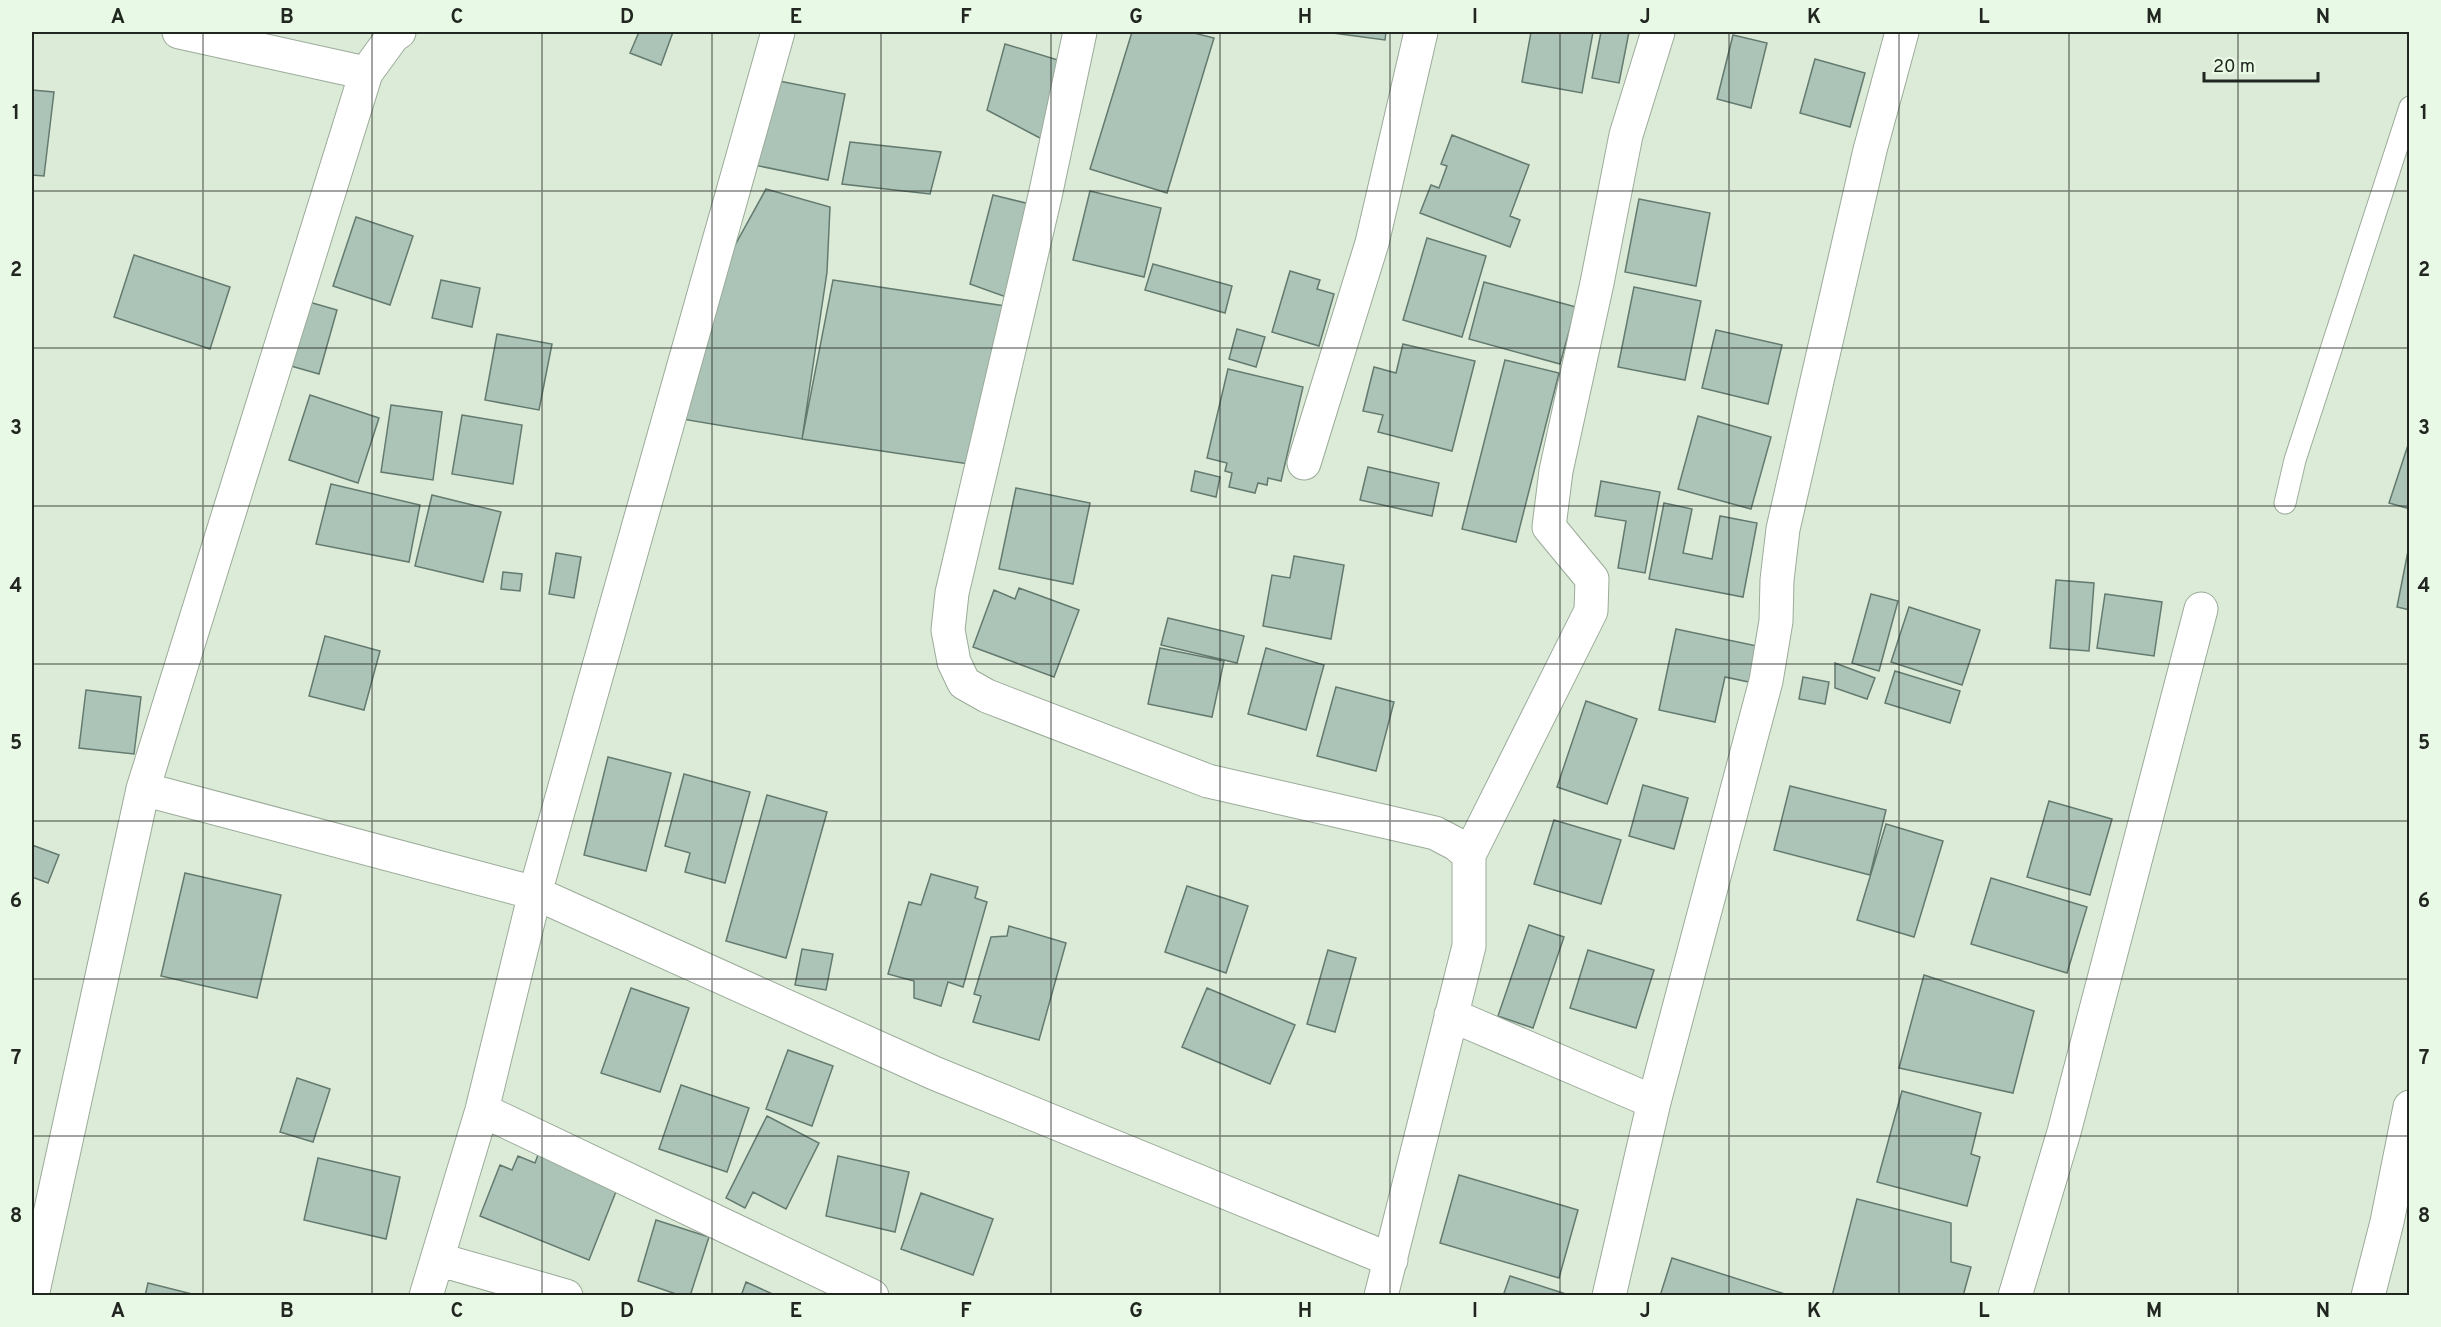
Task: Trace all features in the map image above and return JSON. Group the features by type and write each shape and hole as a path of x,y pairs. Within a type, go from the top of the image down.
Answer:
{"street":[{"path":"179,32 366,73"},
{"path":"32,1296 143,789 366,73 393,36 399,32"},
{"path":"426,1296 482,1110 536,893 778,32"},
{"path":"1080,32 1045,196 952,593 948,630 954,662 964,683 987,696 1208,781 1435,833 1456,844 1469,855"},
{"path":"1304,463 1372,243 1422,32"},
{"path":"1381,1296 1469,946 1469,855 1591,611 1592,579 1549,527 1556,471 1626,135 1658,32"},
{"path":"1609,1296 1654,1101 1766,681 1776,621 1777,580 1783,529 1870,150 1902,32"},
{"path":"2015,1296 2064,1132 2201,609"},
{"path":"143,789 536,893 934,1073 1391,1260"},
{"path":"1451,1015 1654,1101"},
{"path":"2368,1296 2387,1222 2409,1107"},
{"path":"482,1110 872,1296"},
{"path":"437,1259 566,1296"}],"lane":[{"path":"2285,503 2295,460 2409,107"}],"building":[{"path":"639,32 673,32 661,65 630,53"},
{"path":"1132,32 1190,32 1214,38 1167,193 1090,169"},
{"path":"1325,32 1386,32 1385,40"},
{"path":"1531,32 1593,32 1582,93 1522,82"},
{"path":"1601,32 1629,32 1619,83 1592,78"},
{"path":"1733,35 1767,43 1751,108 1717,99"},
{"path":"1005,44 1071,64 1055,146 987,110"},
{"path":"1815,59 1865,73 1850,127 1800,113"},
{"path":"769,79 845,94 828,180 749,164"},
{"path":"32,90 54,92 44,176 32,175"},
{"path":"1452,135 1529,165 1510,216 1520,220 1510,247 1420,213 1431,185 1439,188 1447,166 1441,164"},
{"path":"850,142 941,152 930,194 842,184"},
{"path":"766,189 830,207 827,272 802,439 682,419 729,256"},
{"path":"1090,191 1161,208 1144,277 1073,260"},
{"path":"993,195 1042,207 1020,302 970,284"},
{"path":"1639,199 1710,213 1696,286 1625,272"},
{"path":"356,217 413,236 390,305 333,286"},
{"path":"1427,238 1486,256 1462,337 1403,320"},
{"path":"134,255 230,287 210,349 114,317"},
{"path":"1153,264 1232,286 1225,313 1145,290"},
{"path":"1290,271 1320,280 1317,289 1334,294 1319,346 1272,332"},
{"path":"441,280 480,288 472,327 432,318"},
{"path":"833,280 1005,306 982,466 802,439"},
{"path":"1484,282 1576,307 1560,364 1469,339"},
{"path":"1634,287 1701,301 1685,380 1618,367"},
{"path":"309,302 337,310 319,374 291,366"},
{"path":"1237,329 1265,337 1256,367 1229,359"},
{"path":"1716,330 1782,345 1768,404 1702,388"},
{"path":"497,334 552,344 539,410 485,400"},
{"path":"1403,344 1475,361 1452,451 1378,432 1383,415 1363,411 1374,367 1396,373"},
{"path":"1505,360 1559,373 1516,542 1462,529"},
{"path":"1228,369 1303,387 1281,481 1268,478 1267,485 1258,483 1255,493 1229,487 1232,473 1225,471 1227,463 1207,458"},
{"path":"310,395 379,418 358,483 289,460"},
{"path":"391,405 442,412 433,480 381,472"},
{"path":"462,415 522,425 513,484 452,474"},
{"path":"1698,416 1771,437 1751,509 1678,489"},
{"path":"2410,439 2410,509 2389,503"},
{"path":"1368,467 1439,483 1432,516 1360,500"},
{"path":"1195,471 1220,477 1216,497 1191,491"},
{"path":"1601,481 1660,492 1645,573 1618,568 1626,521 1595,516"},
{"path":"331,484 420,505 409,562 316,544"},
{"path":"1016,488 1090,503 1073,584 999,569"},
{"path":"432,495 501,512 483,582 415,566"},
{"path":"1664,503 1692,509 1683,553 1712,559 1720,516 1757,523 1743,597 1649,579"},
{"path":"2410,541 2410,610 2397,607"},
{"path":"556,553 581,557 574,598 549,594"},
{"path":"1294,556 1344,565 1331,639 1263,626 1272,575 1290,578"},
{"path":"503,572 522,574 520,591 501,589"},
{"path":"2056,580 2094,583 2089,651 2050,648"},
{"path":"1019,588 1079,610 1054,677 973,647 994,590 1015,599"},
{"path":"1871,594 1898,601 1879,671 1852,663"},
{"path":"2105,594 2162,602 2154,656 2097,648"},
{"path":"1909,607 1980,630 1962,685 1891,662"},
{"path":"1168,618 1244,636 1237,663 1161,645"},
{"path":"1676,629 1757,646 1749,682 1725,677 1715,722 1659,710"},
{"path":"325,636 380,651 364,710 309,696"},
{"path":"1160,648 1224,661 1212,717 1148,704"},
{"path":"1266,648 1324,665 1306,730 1248,714"},
{"path":"1835,663 1875,678 1867,699 1835,688"},
{"path":"1895,671 1960,691 1950,723 1885,703"},
{"path":"1803,677 1829,682 1825,704 1799,699"},
{"path":"1336,687 1394,702 1376,771 1317,756"},
{"path":"86,690 141,697 134,754 79,748"},
{"path":"1586,701 1637,719 1607,804 1557,787"},
{"path":"608,757 671,773 646,871 584,855"},
{"path":"684,774 750,792 725,883 685,872 690,853 665,846"},
{"path":"1643,785 1688,798 1674,849 1629,836"},
{"path":"1790,786 1886,810 1870,875 1774,850"},
{"path":"767,795 827,812 786,958 726,941"},
{"path":"2049,801 2112,819 2090,895 2027,877"},
{"path":"1554,820 1621,840 1601,904 1534,884"},
{"path":"1886,824 1943,841 1914,937 1857,920"},
{"path":"32,845 59,855 48,883 32,877"},
{"path":"185,873 281,895 257,998 161,976"},
{"path":"931,874 978,887 975,898 987,902 963,987 948,982 941,1006 914,998 914,981 888,974 909,902 921,905"},
{"path":"1991,878 2087,907 2067,973 1971,944"},
{"path":"1187,886 1248,906 1226,973 1165,952"},
{"path":"1529,925 1564,937 1533,1028 1498,1016"},
{"path":"1009,926 1066,943 1039,1040 973,1022 981,996 974,994 991,937 1007,936"},
{"path":"802,949 833,954 826,990 795,985"},
{"path":"1328,950 1356,958 1335,1032 1307,1024"},
{"path":"1588,950 1654,970 1636,1028 1570,1008"},
{"path":"1924,975 2034,1011 2013,1093 1899,1068"},
{"path":"631,988 689,1008 660,1092 601,1073"},
{"path":"1207,988 1295,1025 1270,1084 1182,1047"},
{"path":"788,1050 833,1066 812,1126 766,1109"},
{"path":"297,1078 330,1089 313,1142 280,1132"},
{"path":"681,1085 749,1108 727,1172 659,1149"},
{"path":"1902,1091 1981,1113 1971,1154 1980,1157 1967,1206 1877,1182"},
{"path":"767,1116 819,1143 786,1209 753,1192 745,1208 726,1198"},
{"path":"539,1152 619,1184 589,1260 480,1216 500,1165 512,1170 518,1156 535,1163"},
{"path":"838,1156 909,1172 895,1232 826,1216"},
{"path":"318,1158 400,1177 386,1239 304,1220"},
{"path":"1459,1175 1578,1210 1559,1278 1440,1243"},
{"path":"921,1193 993,1219 973,1275 901,1249"},
{"path":"1857,1199 1951,1223 1951,1262 1971,1267 1963,1296 1832,1296"},
{"path":"656,1220 709,1237 690,1296 682,1296 638,1281"},
{"path":"1672,1258 1791,1296 1660,1296"},
{"path":"1510,1276 1569,1295 1503,1296"},
{"path":"746,1282 777,1296 741,1296"},
{"path":"148,1283 200,1296 145,1296"}]}
